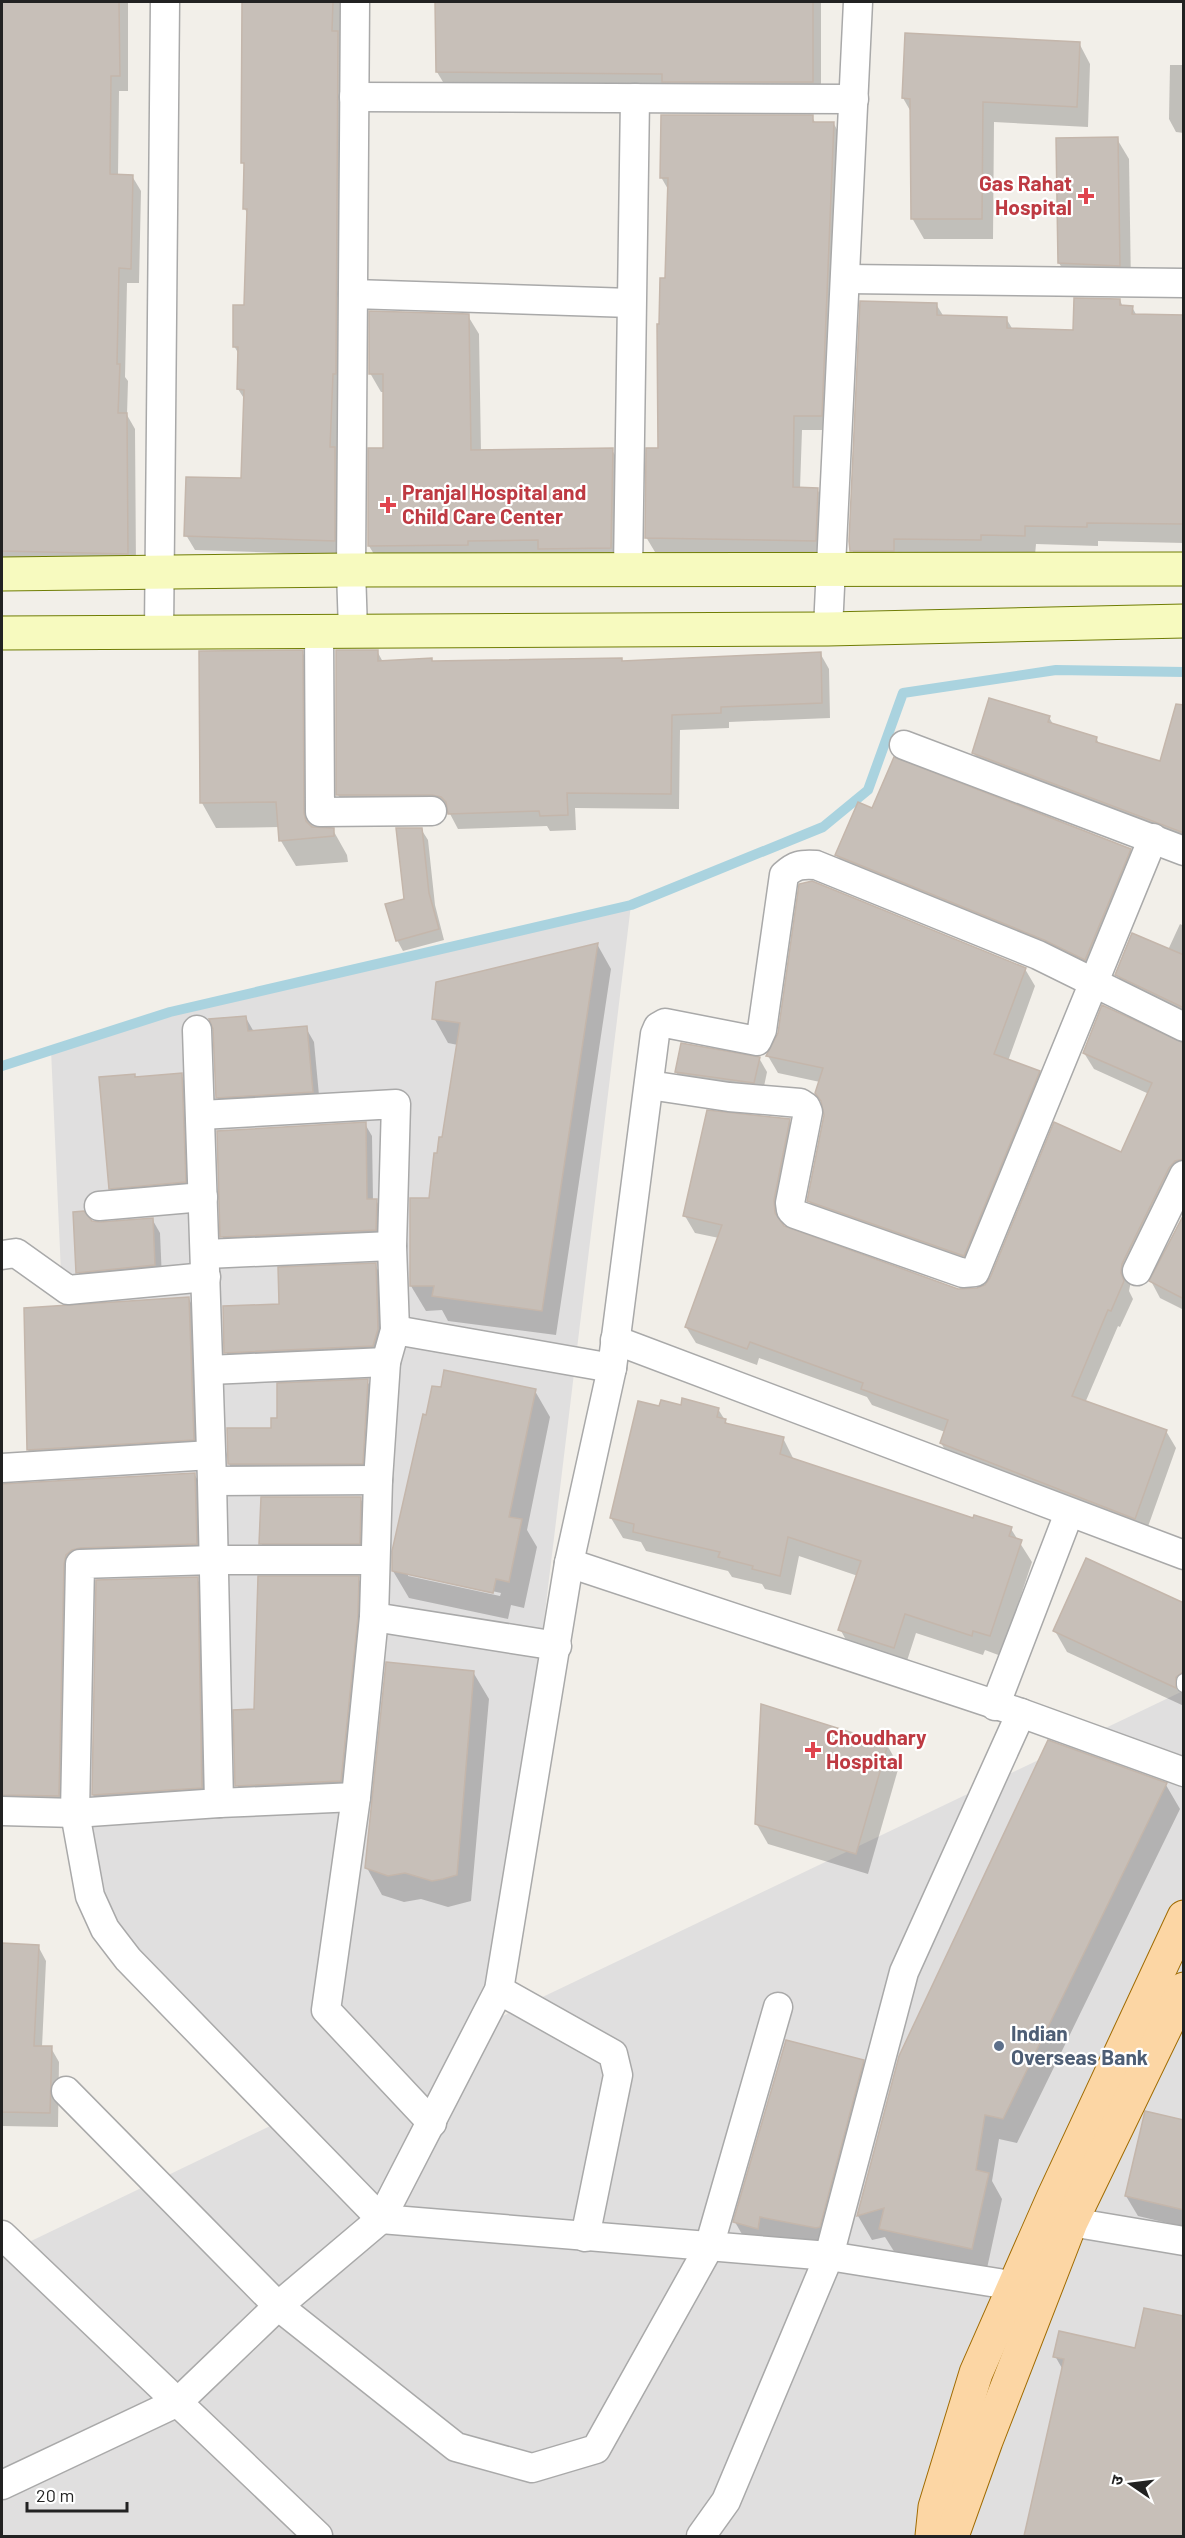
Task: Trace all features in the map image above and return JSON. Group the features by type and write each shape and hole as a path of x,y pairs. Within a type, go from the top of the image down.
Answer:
{"main road":[{"path":"2,574 351,570 1184,569"},
{"path":"2,633 828,628 1184,621"},
{"path":"952,2536 1029,2288 1053,2198 1184,1917"},
{"path":"933,2536 935,2507 976,2373 1071,2222 1184,1989"}],"street":[{"path":"159,632 165,2"},
{"path":"353,631 351,570 355,2"},
{"path":"828,628 858,2"},
{"path":"354,97 854,99"},
{"path":"628,570 634,98"},
{"path":"846,279 1184,283"},
{"path":"353,294 631,303"},
{"path":"319,631 320,812 432,811"},
{"path":"904,745 1184,851"},
{"path":"649,1085 729,1097 800,1103 806,1107 808,1112 791,1210 799,1215 970,1274 975,1272 1153,838"},
{"path":"2,2485 178,2402 278,2306 381,2219 499,1990 569,1563 612,1368 655,1034 658,1028 665,1023 757,1041 762,1030 784,875 794,866 816,865 1038,955 1184,1027"},
{"path":"197,1030 212,1468 219,1803"},
{"path":"201,1115 396,1104 392,1246 395,1330 386,1362 374,1560 374,1617 356,1797 326,2010 432,2123"},
{"path":"1137,1270 1184,1175"},
{"path":"99,1206 203,1197"},
{"path":"2,1255 16,1253 68,1290 206,1266 392,1246"},
{"path":"395,1330 612,1368"},
{"path":"615,1340 1184,1555"},
{"path":"209,1370 386,1362"},
{"path":"2,1467 212,1468 378,1480"},
{"path":"701,2536 726,2500 829,2256 904,1972 1008,1710 1069,1513"},
{"path":"374,1560 214,1560 80,1564 75,1813 90,1896 105,1929 128,1959 381,2219 829,2256 1029,2288"},
{"path":"569,1563 1008,1710 1184,1772"},
{"path":"374,1617 557,1646"},
{"path":"2,1810 75,1813 356,1797"},
{"path":"499,1990 613,2054 618,2075 585,2237"},
{"path":"66,2091 278,2306 456,2448 532,2468 597,2449 709,2247 778,2007"},
{"path":"1071,2222 1184,2241"},
{"path":"2,2235 318,2536"}],"shaded area":[{"path":"631,905 499,1990 482,2026 1183,1691 1183,1940 1161,2009 1183,1958 1183,2536 2,2536 2,2255 289,2117 89,1896 51,1050 170,1012"}],"building":[{"path":"2,2 119,2 120,76 111,76 110,174 133,175 131,269 119,268 117,364 120,364 118,413 127,413 128,554 2,551"},
{"path":"242,2 333,2 332,31 338,31 336,374 333,374 330,447 335,447 335,541 184,536 186,477 241,478 244,390 237,389 238,347 233,347 233,305 244,305 247,209 243,209 244,163 241,163"},
{"path":"435,2 813,2 813,82 662,82 662,74 436,72"},
{"path":"905,33 1080,42 1077,107 983,102 982,219 911,219 910,99 902,98"},
{"path":"661,115 813,115 813,122 834,122 822,416 794,416 793,487 818,488 816,541 645,538 646,448 658,448 657,324 659,324 660,278 665,278 668,178 660,178"},
{"path":"1118,137 1120,266 1058,263 1056,138"},
{"path":"1074,298 1120,299 1120,305 1133,306 1132,314 1184,315 1184,524 1087,523 1087,527 1025,526 1025,536 981,535 981,540 894,539 894,551 850,551 860,301 937,303 937,315 1007,317 1007,328 1073,330"},
{"path":"369,311 469,314 471,450 613,448 611,548 538,549 538,540 468,541 468,545 368,546 368,448 383,448 383,374 369,374"},
{"path":"303,650 304,813 306,821 312,827 334,828 334,836 279,841 276,802 200,803 199,651"},
{"path":"336,650 378,650 378,661 432,658 432,661 622,658 622,661 821,652 822,703 721,707 721,713 672,715 671,794 567,793 568,815 540,816 539,811 448,814 446,802 441,797 432,795 336,795"},
{"path":"989,698 1050,716 1048,722 1097,737 1096,742 1160,761 1176,704 1184,705 1184,833 972,753"},
{"path":"894,757 1131,849 1085,960 1044,940 835,855 858,802 872,808"},
{"path":"396,828 422,828 429,893 439,929 396,941 385,904 404,899"},
{"path":"812,881 1026,968 994,1054 1040,1071 964,1256 807,1201 824,1115 821,1101 815,1093 823,1068 766,1056 778,1033 799,884"},
{"path":"1132,933 1184,955 1184,1008 1115,975"},
{"path":"598,943 542,1311 432,1296 434,1286 410,1286 410,1198 429,1198 434,1153 437,1153 439,1137 442,1137 460,1023 432,1019 436,982"},
{"path":"1102,1005 1184,1043 1184,1159 1175,1161 1169,1168 1122,1264 1121,1273 1124,1281 1111,1311 1108,1310 1072,1396 1167,1430 1135,1519 940,1443 948,1420 861,1389 863,1383 750,1342 747,1349 685,1327 722,1225 683,1216 707,1110 790,1119 774,1200 775,1213 784,1226 958,1289 977,1288 985,1285 990,1278 1054,1122 1121,1152 1152,1083 1083,1053"},
{"path":"246,1016 248,1031 307,1026 313,1092 216,1098 213,1029 209,1019"},
{"path":"681,1043 760,1057 754,1083 675,1072"},
{"path":"182,1073 186,1182 109,1189 99,1077"},
{"path":"366,1122 367,1199 377,1199 376,1230 220,1237 217,1131"},
{"path":"84,1211 92,1221 100,1222 153,1218 155,1265 76,1273 73,1212"},
{"path":"1184,1214 1184,1299 1149,1281"},
{"path":"376,1263 378,1329 373,1346 224,1353 223,1306 279,1304 278,1267"},
{"path":"189,1297 194,1440 27,1450 24,1308"},
{"path":"444,1370 536,1389 509,1517 522,1519 509,1582 496,1579 493,1593 392,1571 392,1551 423,1414 426,1415 432,1386 441,1387"},
{"path":"368,1379 363,1464 228,1464 227,1428 271,1428 271,1418 277,1418 277,1383"},
{"path":"682,1398 719,1408 717,1417 726,1419 725,1423 784,1437 780,1454 973,1518 974,1515 1012,1527 1009,1536 1022,1540 990,1636 973,1631 972,1636 905,1614 894,1648 838,1630 861,1561 788,1537 780,1576 718,1557 720,1552 633,1532 634,1524 610,1518 638,1401 659,1406 661,1400 681,1405"},
{"path":"195,1473 197,1544 80,1548 66,1555 59,1796 2,1795 2,1484"},
{"path":"261,1497 361,1497 360,1544 259,1544"},
{"path":"1086,1558 1184,1603 1184,1671 1176,1677 1176,1688 1053,1631"},
{"path":"258,1576 359,1576 358,1616 341,1781 235,1786 233,1710 254,1709"},
{"path":"198,1577 202,1788 92,1795 96,1580"},
{"path":"386,1662 474,1671 457,1875 432,1881 405,1873 388,1876 365,1868"},
{"path":"761,1704 888,1744 856,1854 755,1824"},
{"path":"1048,1740 1167,1783 1003,2119 985,2115 976,2170 989,2173 972,2249 879,2229 884,2208 857,2216 899,2056"},
{"path":"2,1943 39,1945 34,2046 52,2046 50,2113 2,2112"},
{"path":"786,2040 864,2060 820,2227 760,2217 758,2229 733,2222"},
{"path":"1145,2111 1184,2120 1184,2210 1125,2196"},
{"path":"1144,2308 1184,2316 1184,2536 1024,2536 1064,2359 1053,2357 1059,2331 1135,2348"}],"waterway":[{"path":"2,1066 170,1012 631,905 823,827 868,790 903,693 1056,670 1184,672"}],"place":[{"name":"Gas Rahat Hospital","path":"1086,196"},
{"name":"Pranjal Hospital and Child Care Center","path":"388,505"},
{"name":"Choudhary Hospital","path":"813,1750"},
{"name":"Indian Overseas Bank","path":"999,2046"}]}
